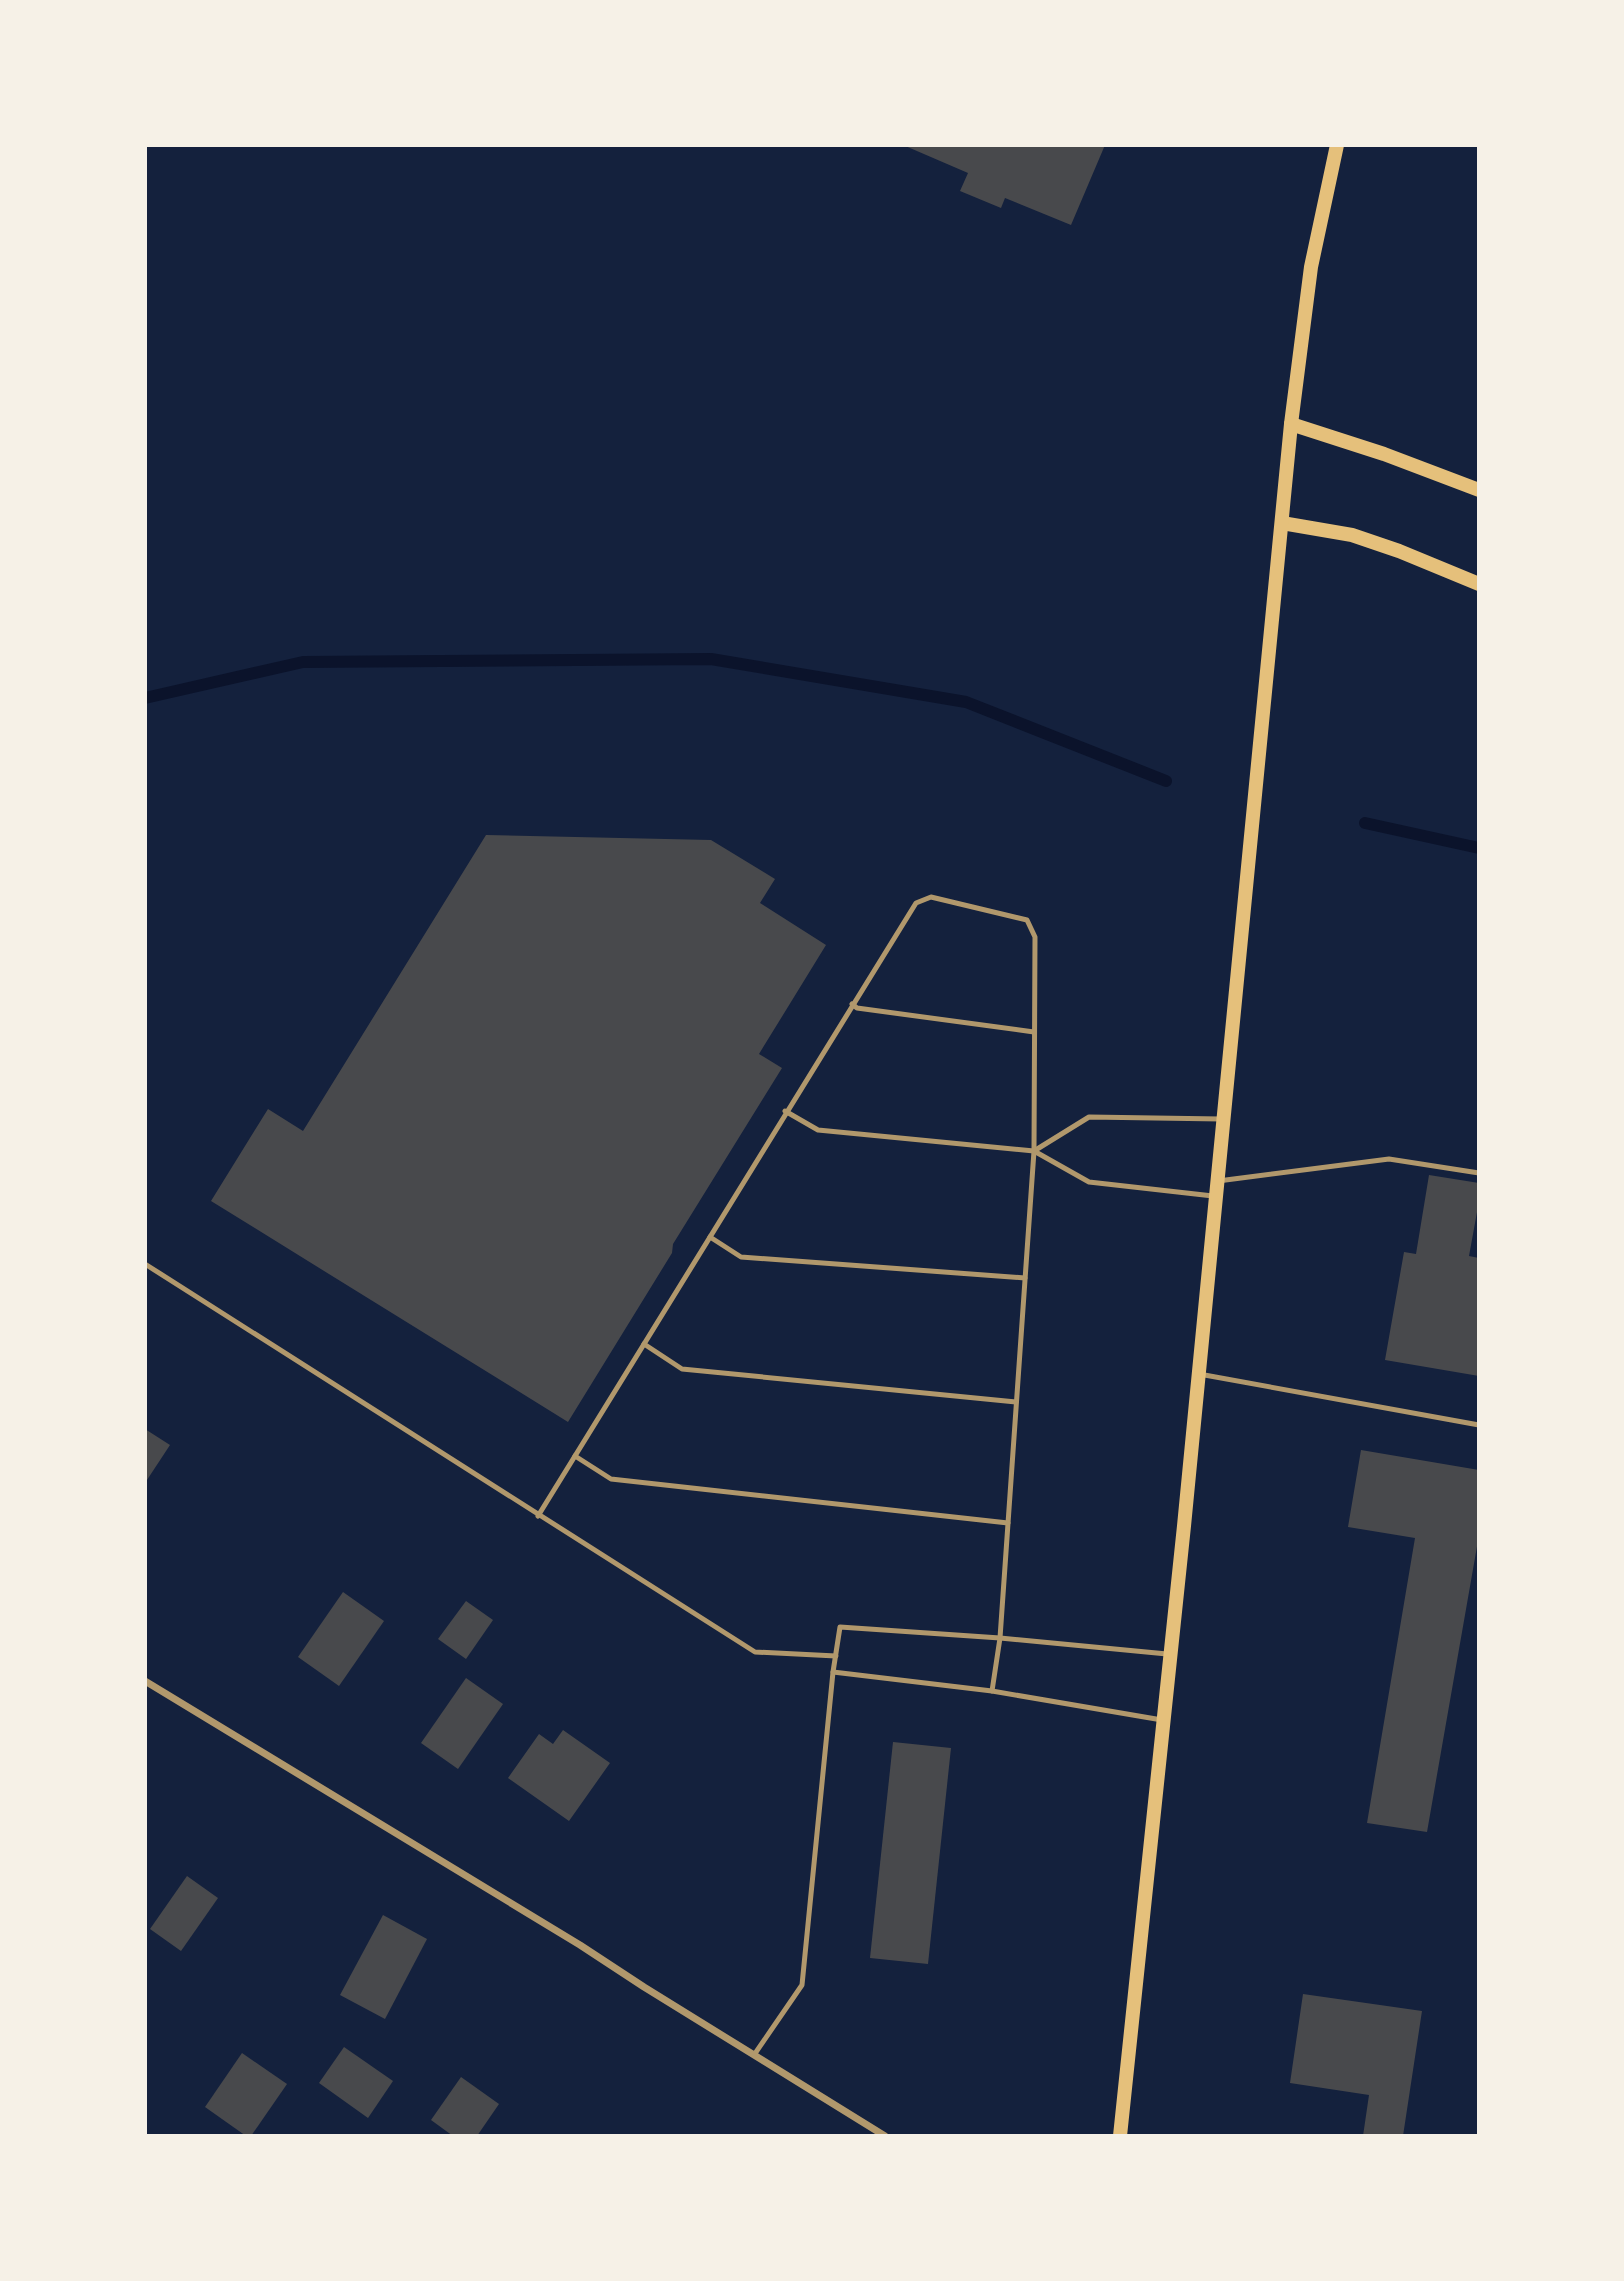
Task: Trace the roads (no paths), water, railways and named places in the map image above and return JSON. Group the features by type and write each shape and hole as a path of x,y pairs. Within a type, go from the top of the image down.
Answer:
{"main road":[{"path":"1120,2136 1171,1655 1291,424 1311,267 1337,145"},
{"path":"1291,424 1384,454 1479,490"},
{"path":"1282,523 1352,535 1479,584"}],"street":[{"path":"145,1681 580,1945 886,2136"}],"lane":[{"path":"538,1516 916,903 931,897 1027,920 1035,937 1034,1151 1000,1638 992,1691"},
{"path":"852,1004 1034,1032"},
{"path":"786,1111 818,1130 1034,1151 1089,1182 1216,1196"},
{"path":"1034,1151 1089,1117 1224,1119"},
{"path":"1218,1181 1389,1159 1479,1173"},
{"path":"710,1237 741,1256 1025,1279"},
{"path":"145,1264 755,1652 836,1656"},
{"path":"644,1344 682,1369 1016,1402"},
{"path":"1199,1374 1479,1425"},
{"path":"575,1456 611,1479 1008,1523"},
{"path":"754,2055 802,1985 833,1672 840,1627 1000,1638 1171,1655"},
{"path":"833,1672 992,1691 1164,1721"}],"waterway":[{"path":"145,698 303,662 711,659 966,702 1166,781"},
{"path":"1365,823 1479,848"}]}
